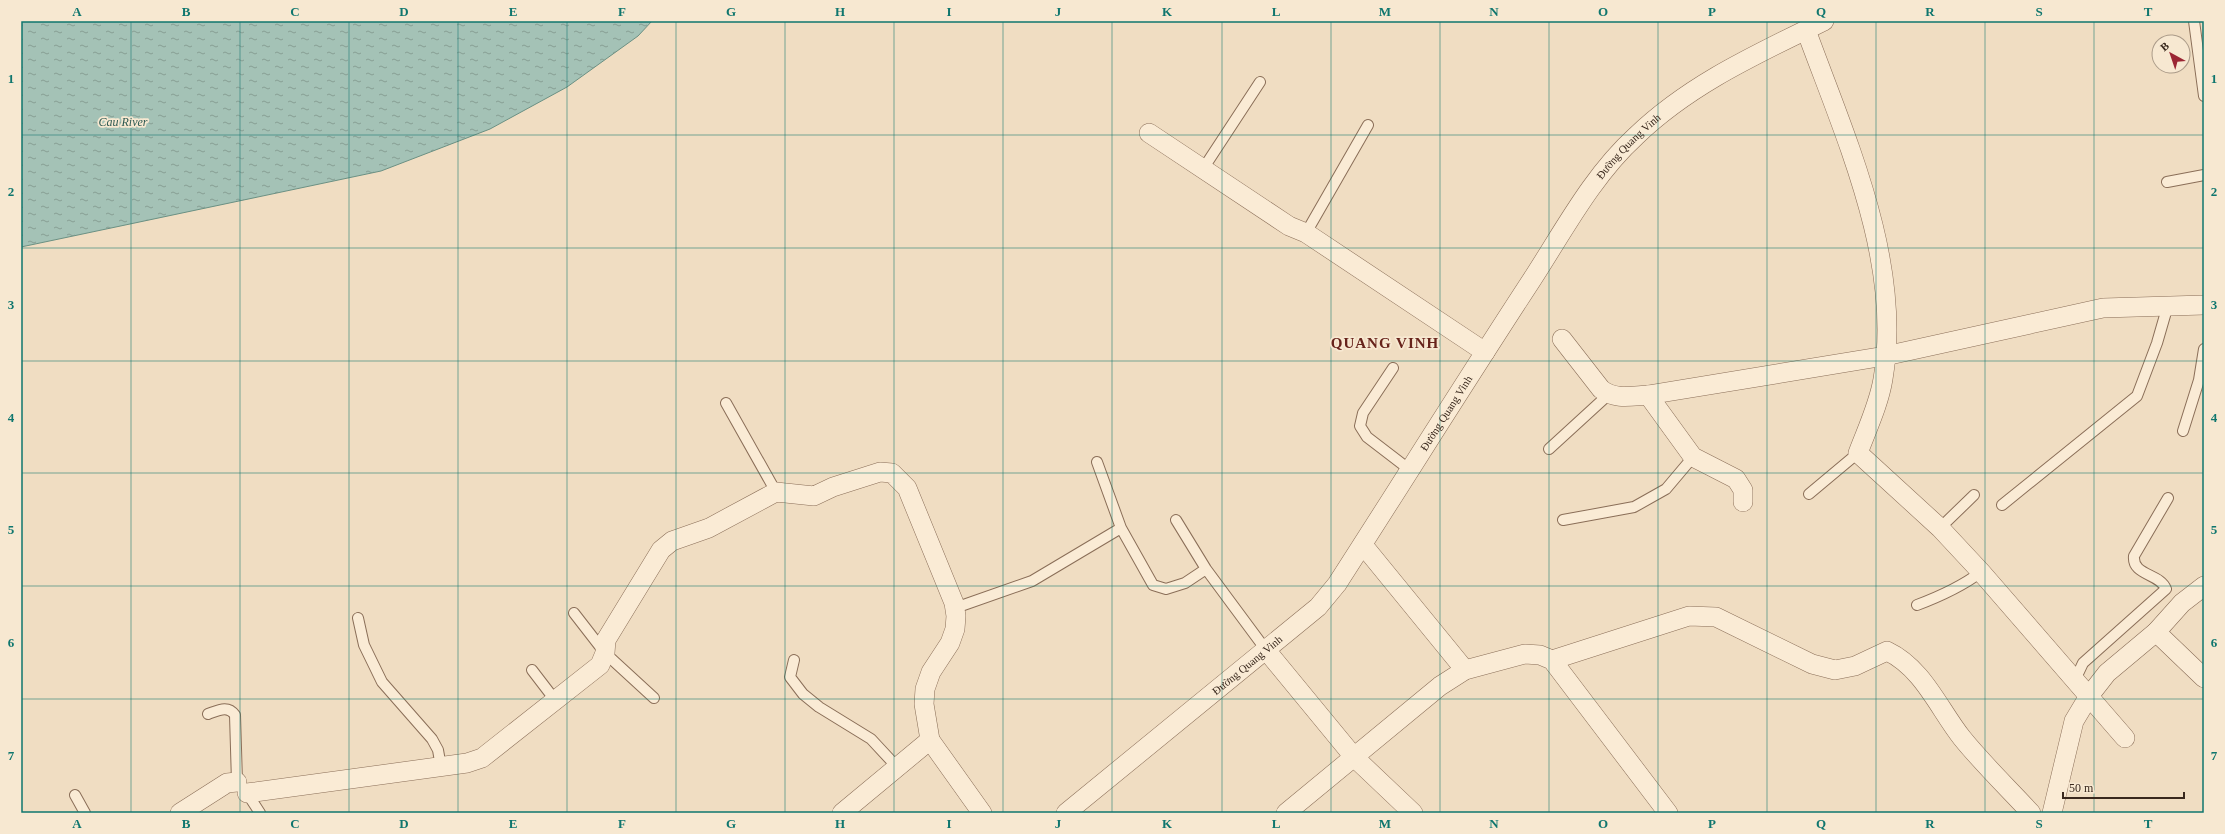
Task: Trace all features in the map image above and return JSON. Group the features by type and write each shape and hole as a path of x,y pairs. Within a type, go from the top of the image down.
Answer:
{"street":[{"name":"Đường Quang Vinh","path":"1066,813 1318,607 1338,584 1485,352 1600,176 1634,137 1667,109 1703,83 1768,48 1824,21"},
{"path":"1806,30 1860,177 1885,280 1888,314 1883,379 1858,453 1940,528 1981,572 2125,738"},
{"path":"1148,133 1289,226 1306,233 1485,352"},
{"path":"1562,339 1601,389 1608,395 1627,397 1648,395 1885,356 2103,308 2204,305"},
{"path":"1648,395 1693,457 1736,479 1743,490 1743,502"},
{"path":"180,813 227,783 242,788 467,763 482,758 600,665 605,654 606,640 661,550 672,541 709,528 776,492 814,496 833,487 880,472 892,473 907,488 955,608 955,629 950,643 932,672 925,689 924,704 930,740 982,813"},
{"path":"1362,545 1465,670"},
{"path":"2052,813 2074,721 2089,696 2107,673 2123,658 2156,632 2182,604 2204,586"},
{"path":"1552,660 1689,616 1716,617 1812,664 1835,670 1856,666 1887,651 1899,656 1915,671 1962,738 2030,813"},
{"path":"2156,632 2204,678"},
{"path":"1266,650 1354,757 1413,813"},
{"path":"1286,813 1440,686 1465,670 1525,654 1540,655 1552,660 1668,813"},
{"path":"842,813 930,740"}],"lane":[{"path":"2194,21 2204,96"},
{"path":"1203,169 1260,82"},
{"path":"1306,233 1368,125"},
{"path":"2166,182 2204,175"},
{"path":"2002,505 2137,396 2157,343 2168,305"},
{"path":"2183,431 2199,380 2204,349"},
{"path":"1393,368 1363,414 1360,426 1366,437 1410,470"},
{"path":"1549,449 1608,395"},
{"path":"726,402 776,492"},
{"path":"1810,494 1858,453"},
{"path":"1563,520 1634,507 1666,489 1693,457"},
{"path":"1097,462 1121,528 1153,585 1166,589 1186,583 1206,569"},
{"path":"1940,528 1974,495"},
{"path":"2168,498 2134,556 2134,561 2139,569 2160,580 2166,589 2182,604"},
{"path":"1176,520 1206,569 1266,650"},
{"path":"955,608 1032,581 1121,528"},
{"path":"1917,605 1942,596 1964,585 1981,572"},
{"path":"2075,680 2083,664 2166,589"},
{"path":"574,613 605,654 654,698"},
{"path":"358,618 364,645 382,682 432,739 438,750 441,766"},
{"path":"794,660 790,677 803,694 819,707 871,739 897,767"},
{"path":"532,670 555,700"},
{"path":"208,714 226,708 231,709 235,715 242,788 260,813"},
{"path":"75,795 85,813"}],"water":[{"name":"Cau River","path":"21,21 652,21 638,36 567,87 490,129 381,171 21,247"}],"district":[{"name":"QUANG VINH","path":"1385,343"}]}
